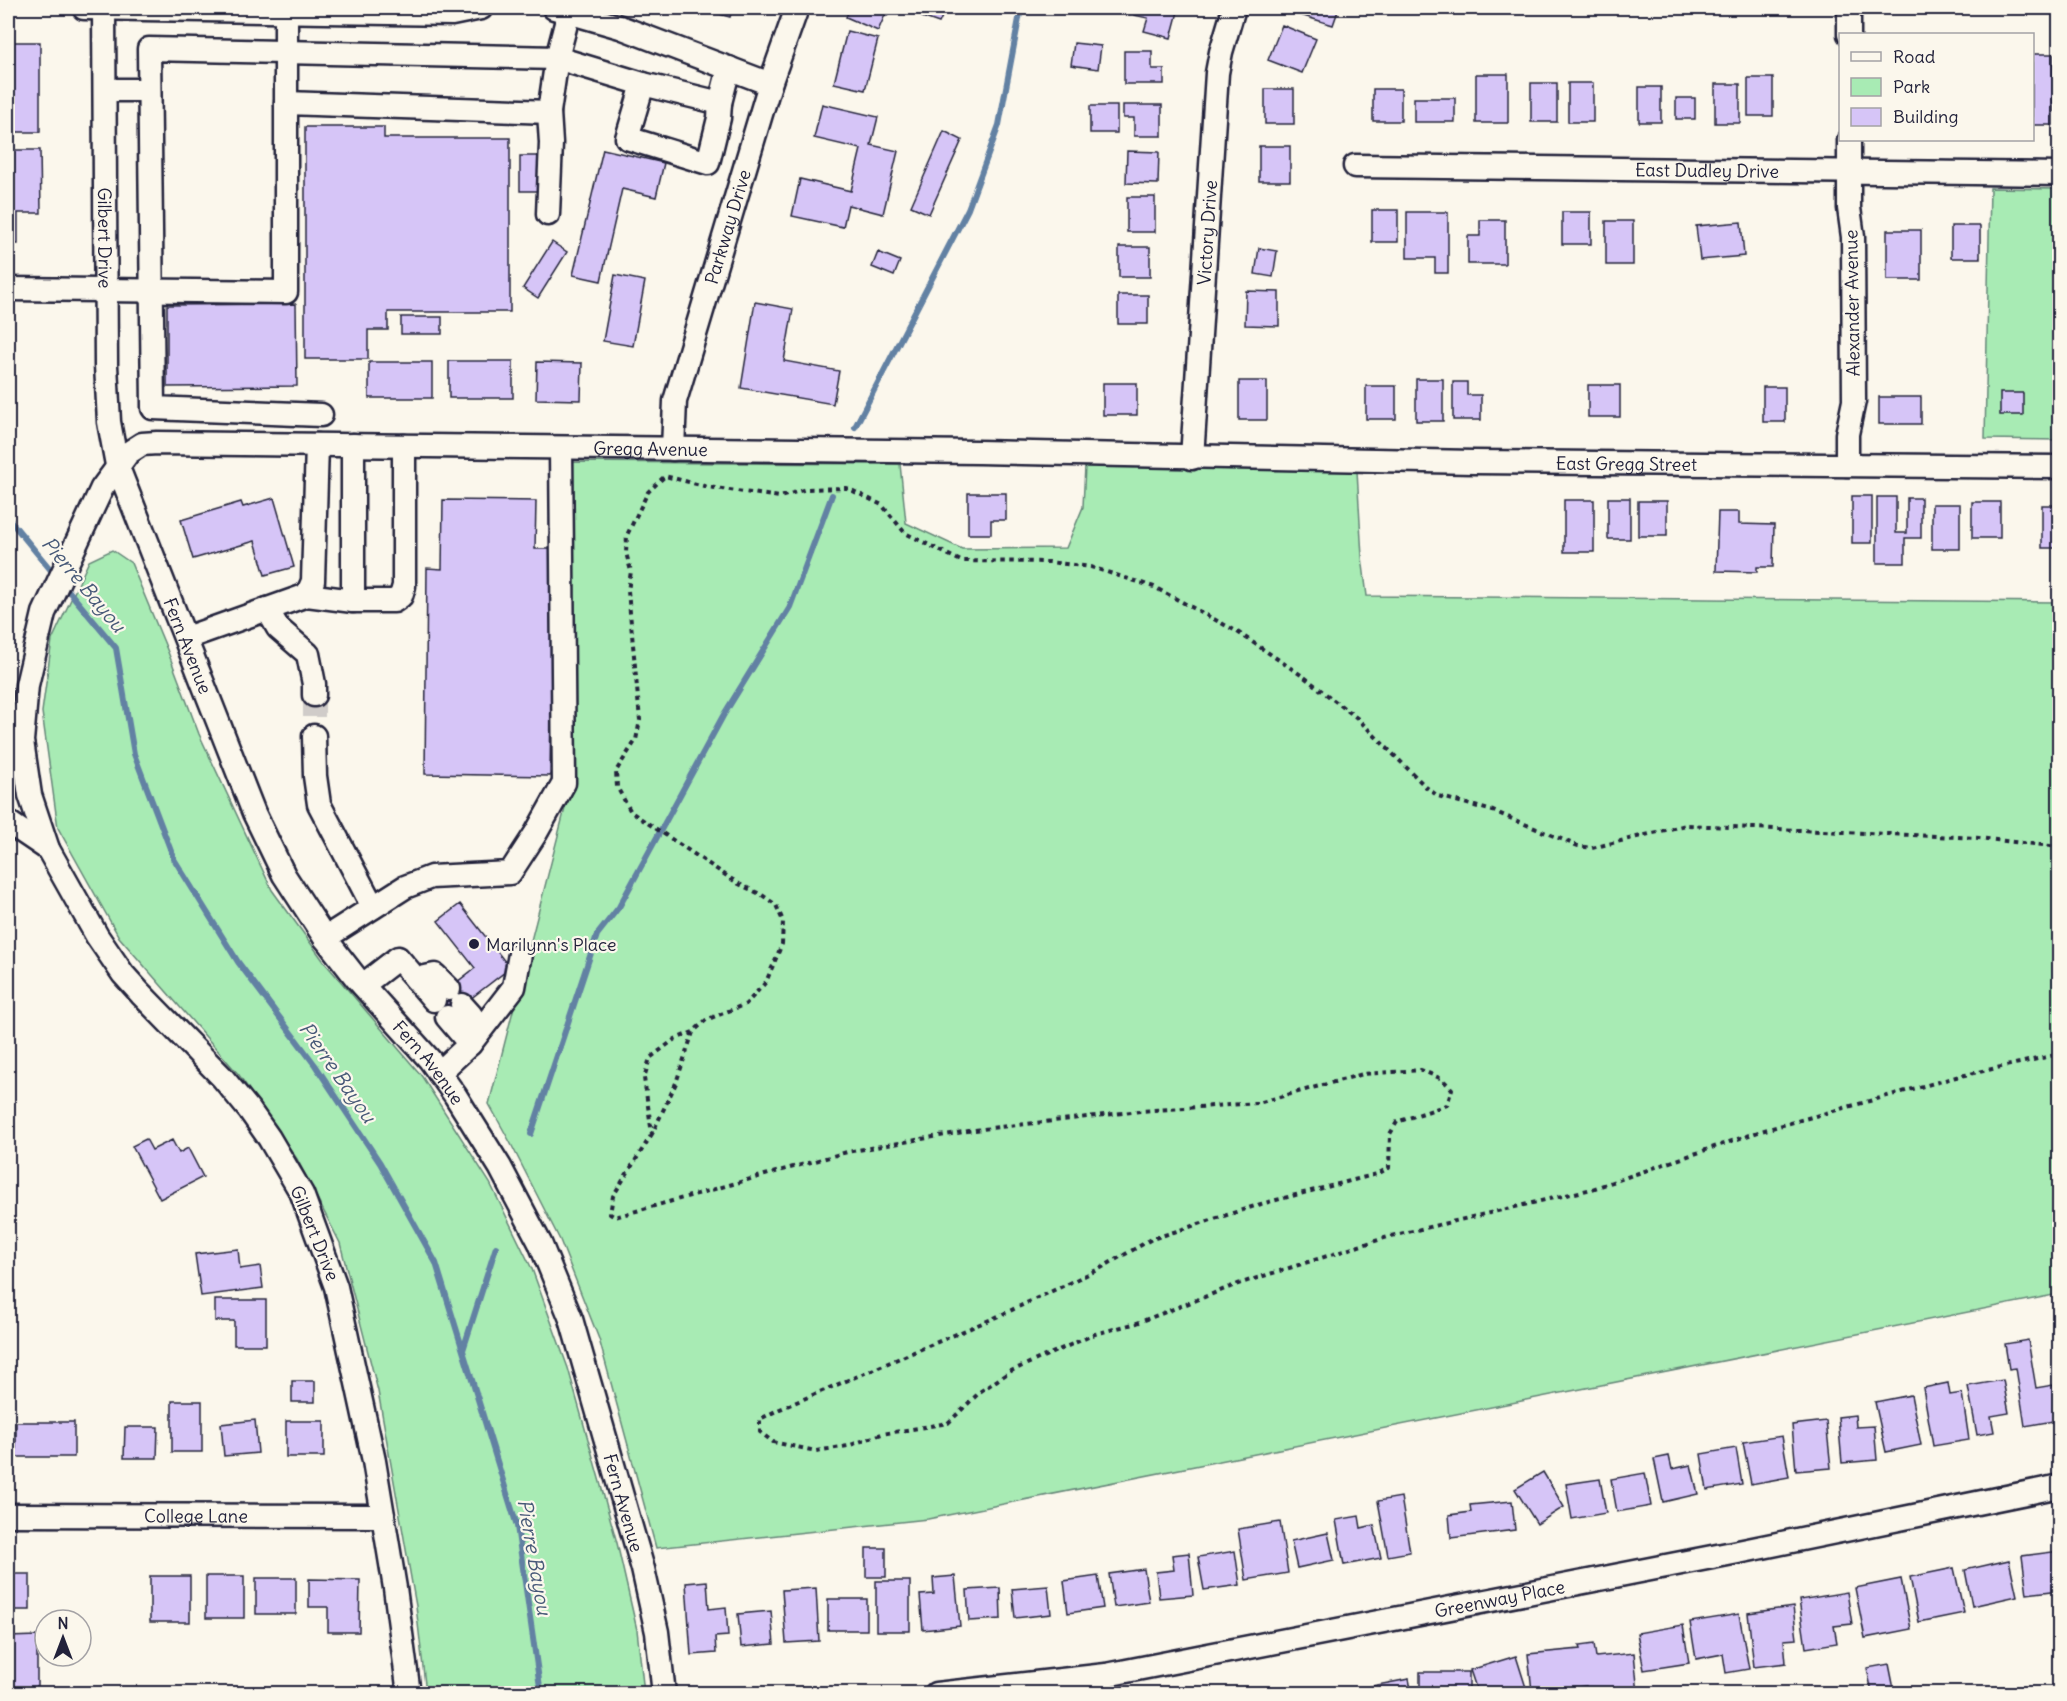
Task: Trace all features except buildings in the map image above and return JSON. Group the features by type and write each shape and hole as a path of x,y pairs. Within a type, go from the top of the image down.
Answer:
{"street":[{"path":"84,8 452,14 482,8"},
{"name":"Gilbert Drive","path":"105,8 109,422 117,465"},
{"name":"Parkway Drive","path":"673,449 675,401 770,84 797,8"},
{"name":"Victory Drive","path":"1192,458 1218,73 1221,52 1234,8"},
{"path":"1849,8 1849,33"},
{"path":"548,214 551,143 549,112 561,10 620,27 770,84"},
{"path":"8,289 286,292 286,11"},
{"path":"321,415 153,408 149,49 557,58 643,84 720,103"},
{"path":"643,84 627,138 708,163 729,68"},
{"path":"105,90 149,90"},
{"path":"286,102 549,112"},
{"name":"Alexander Avenue","path":"1847,465 1847,434 1854,401 1853,237 1849,208 1849,141"},
{"name":"East Dudley Drive","path":"1355,166 2060,174"},
{"path":"228,411 228,444"},
{"name":"Gregg Avenue","path":"55,590 102,488 117,465 128,453 142,444 157,442 978,452 1192,458"},
{"path":"307,595 313,581 317,445"},
{"path":"352,601 353,445"},
{"path":"186,638 307,595 352,601 394,601 401,596 404,586 404,446"},
{"path":"325,938 405,887 431,877 510,873 555,802 564,783 561,448"},
{"name":"East Gregg Street","path":"1192,458 2060,467"},
{"name":"Fern Avenue","path":"117,465 254,813 284,875 325,938 439,1073 501,1167 540,1243 572,1319 643,1569 657,1632 664,1694"},
{"name":"Gilbert Drive","path":"55,590 44,613 27,685 22,741 30,795 48,849 97,936 123,974 222,1077 250,1111 302,1194 323,1246 336,1287 374,1461 409,1694"},
{"path":"267,609 278,628 308,654 314,695"},
{"path":"314,736 315,776 319,804 373,907"},
{"path":"9,828 48,849"},
{"path":"439,1073 514,987 520,954"},
{"path":"363,985 398,958 416,979 448,1003 466,1040"},
{"name":"Greenway Place","path":"936,1694 1106,1675 1743,1551 2060,1486"},
{"name":"College Lane","path":"8,1515 383,1516"}],"path":[{"path":"652,1134 644,1078 650,1058 675,1039 693,1032 706,1020 746,1004 766,982 782,944 783,921 776,905 762,894 739,884 631,812 617,787 616,771 636,740 640,720 628,591 631,571 627,554 627,535 648,492 665,477 708,487 780,497 806,489 847,488 882,505 905,533 962,561 1049,562 1091,567 1154,587 1236,631 1304,677 1357,718 1426,787 1438,796 1493,811 1578,846 1592,848 1686,825 1979,838 2060,847"},
{"path":"693,1032 676,1083 652,1134 613,1197 610,1214 615,1217 847,1152 974,1130 1140,1111 1258,1103 1364,1074 1421,1070 1442,1079 1452,1089 1447,1105 1396,1122 1390,1134 1389,1168 1377,1174 1261,1204 1152,1239 1100,1269 1001,1315 760,1419 760,1432 773,1442 816,1451 848,1446 882,1434 948,1423 981,1391 1011,1371 1095,1334 1137,1323 1260,1277 1391,1236 1592,1190 1772,1128 1956,1077 2060,1054"}],"green space":[{"path":"1990,188 2059,189 2059,440 1985,439"},
{"path":"567,462 900,464 906,523 962,549 1066,548 1083,507 1085,466 1357,471 1362,557 1367,596 2059,602 2059,1294 928,1519 656,1548 599,1339 560,1240 489,1104 570,789"},
{"path":"112,550 131,563 199,734 272,890 325,963 421,1075 490,1183 532,1269 568,1368 617,1543 637,1630 644,1693 426,1693 416,1606 378,1391 340,1243 297,1159 239,1075 119,937 58,828 42,712 52,640 89,561"}],"waterway":[{"path":"855,427 968,209 999,125 1021,8"},
{"path":"531,1134 597,935 619,907 723,716 790,607 832,495"},
{"name":"Pierre Bayou","path":"8,518 55,575"},
{"name":"Pierre Bayou","path":"62,583 116,648 134,754 174,859 238,962 315,1065 380,1163 436,1263 517,1526 541,1694"},
{"path":"463,1350 496,1247"}],"tunnel":[{"path":"314,695 314,736"}],"place":[{"name":"Marilynn's Place","path":"474,944"}]}
